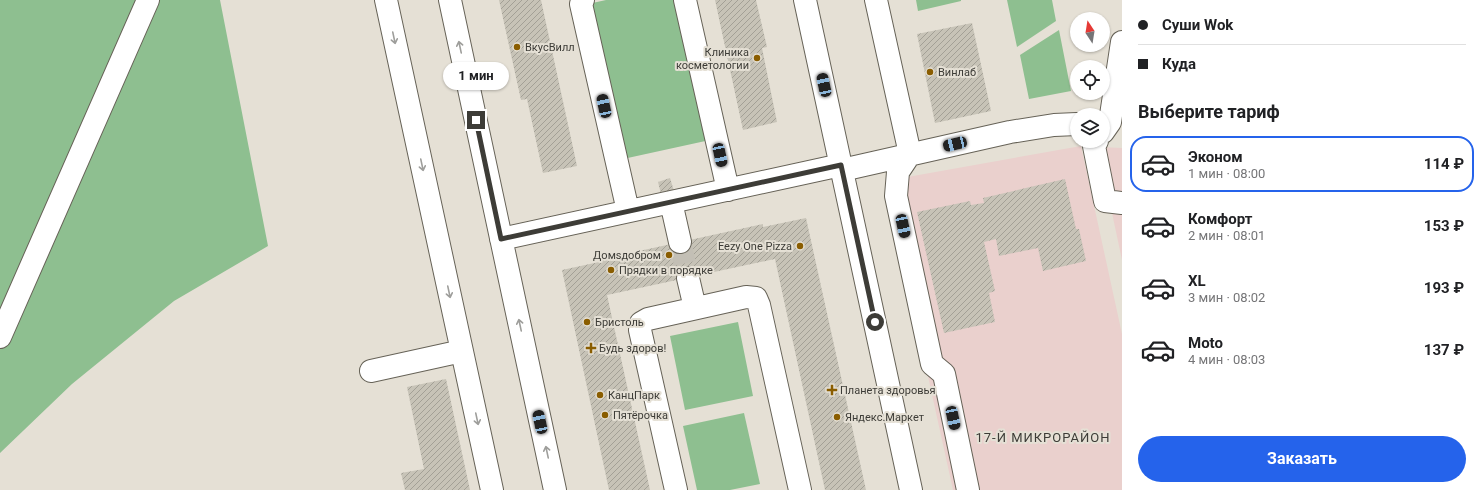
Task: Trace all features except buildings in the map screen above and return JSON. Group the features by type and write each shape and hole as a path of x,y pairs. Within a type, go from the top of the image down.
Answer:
{"street":[{"path":"0,337 148,0"},
{"path":"386,0 492,490"},
{"path":"450,0 555,490"},
{"path":"583,0 581,4 628,211"},
{"path":"686,0 728,190"},
{"path":"805,0 911,490"},
{"path":"876,0 910,154 898,172 896,196 932,364 944,374 968,490"},
{"path":"1110,119 1122,42"},
{"path":"501,239 628,211 910,154 1010,132 1054,125 1070,124"},
{"path":"1094,148 1105,201 1122,203"},
{"path":"671,202 680,242"},
{"path":"688,278 695,308"},
{"path":"676,490 640,330 641,323 648,318 746,297 756,298 759,306 800,490"},
{"path":"371,371 462,351"}],"shaded area":[{"path":"1070,148 1081,148 1122,334 1122,490 953,490 885,181"},
{"path":"1098,148 1122,148 1122,260"}],"green space":[{"path":"0,0 220,0 268,246 174,301 72,384 0,453"},
{"path":"606,0 679,0 710,140 623,159 588,4"},
{"path":"916,0 961,0 961,1 918,11"},
{"path":"1007,0 1052,0 1056,21 1017,47"},
{"path":"1059,30 1070,91 1029,99 1020,55"},
{"path":"738,322 753,396 685,410 670,336"},
{"path":"744,413 760,484 730,490 697,490 683,426"}],"tunnel":[{"path":"680,242 688,278"}],"place":[{"name":"ВкусВилл","path":"517,47"},
{"name":"Клиника косметологии","path":"757,58"},
{"name":"Винлаб","path":"930,72"},
{"name":"Eezy One Pizza","path":"800,246"},
{"name":"Домsдобром","path":"669,255"},
{"name":"Прядки в порядке","path":"611,270"},
{"name":"Бристоль","path":"587,322"},
{"name":"Будь здоров!","path":"591,348"},
{"name":"Планета здоровья","path":"832,390"},
{"name":"КанцПарк","path":"600,395"},
{"name":"Пятёрочка","path":"605,415"},
{"name":"Яндекс.Маркет","path":"837,417"}],"district":[{"name":"17-Й МИКРОРАЙОН","path":"1043,437"}],"route":[{"path":"476,120 501,239 841,165 875,322"}]}
